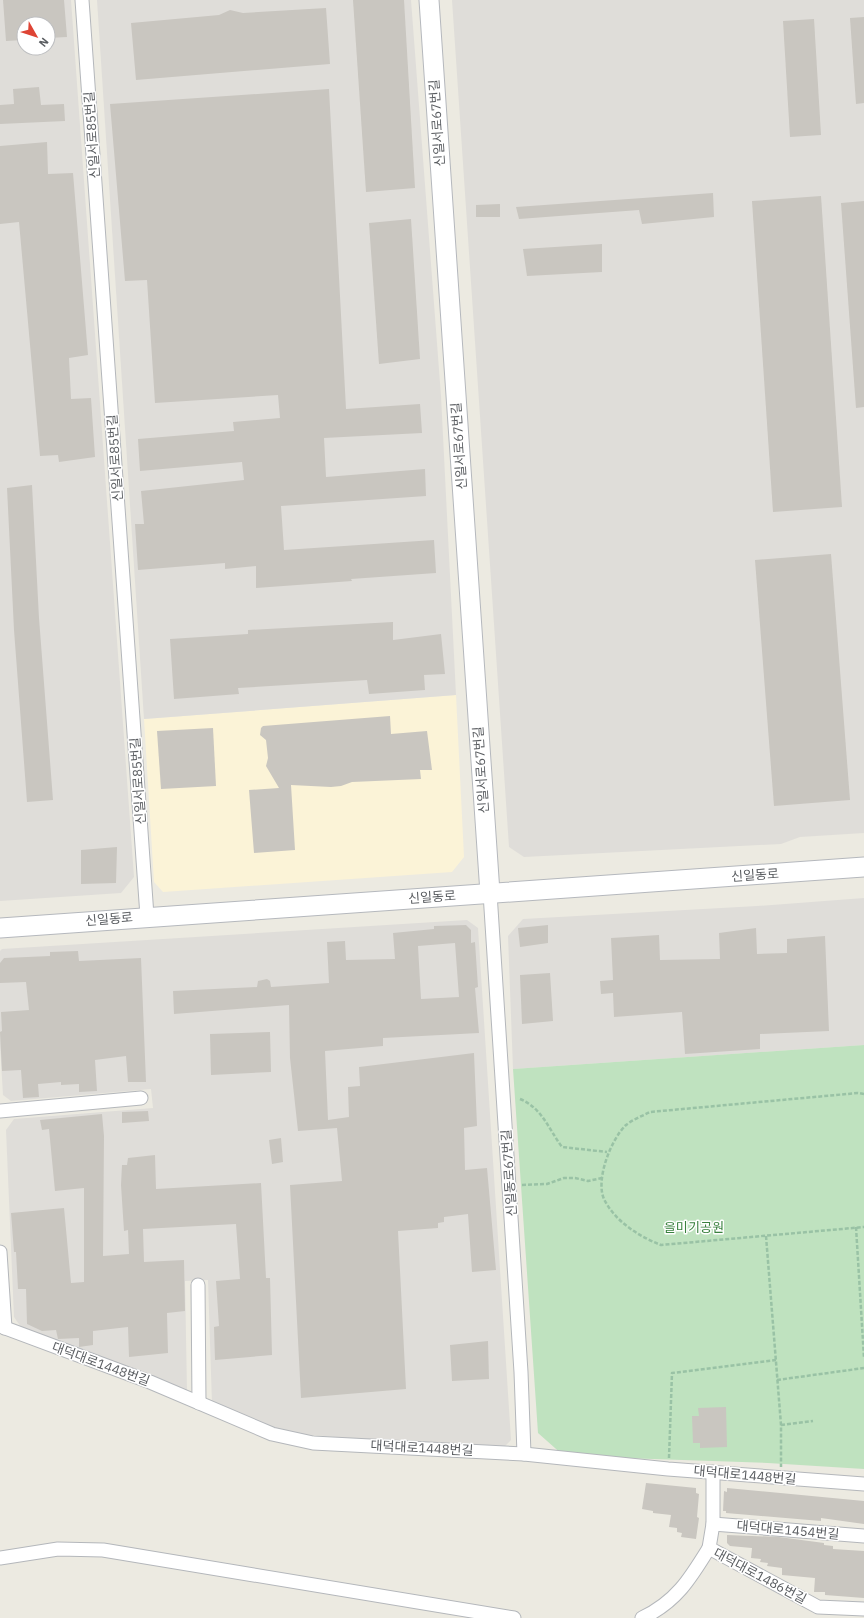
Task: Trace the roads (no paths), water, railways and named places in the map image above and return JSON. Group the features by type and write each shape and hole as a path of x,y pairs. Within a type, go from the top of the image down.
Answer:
{"main road":[{"name":"신일서로67번길","path":"429,0 490,893"},
{"name":"신일동로","path":"0,928 147,916 864,867"}],"street":[{"name":"신일서로85번길","path":"82,0 147,916"},
{"name":"신일동로67번길","path":"490,893 521,1372 524,1454"},
{"path":"0,1111 141,1098"},
{"path":"0,1252 3,1327"},
{"path":"198,1285 199,1403"},
{"name":"대덕대로1448번길","path":"3,1327 150,1382 272,1434 313,1443 524,1454 780,1478 864,1484"},
{"name":"대덕대로1486번길","path":"713,1472 713,1524 709,1548 818,1607 864,1609"},
{"name":"대덕대로1454번길","path":"713,1524 864,1536"},
{"path":"0,1558 58,1548 103,1550 514,1618"},
{"path":"642,1618 660,1610 688,1582 709,1548"}],"park label":[{"name":"을미기공원","path":"694,1227"}]}
